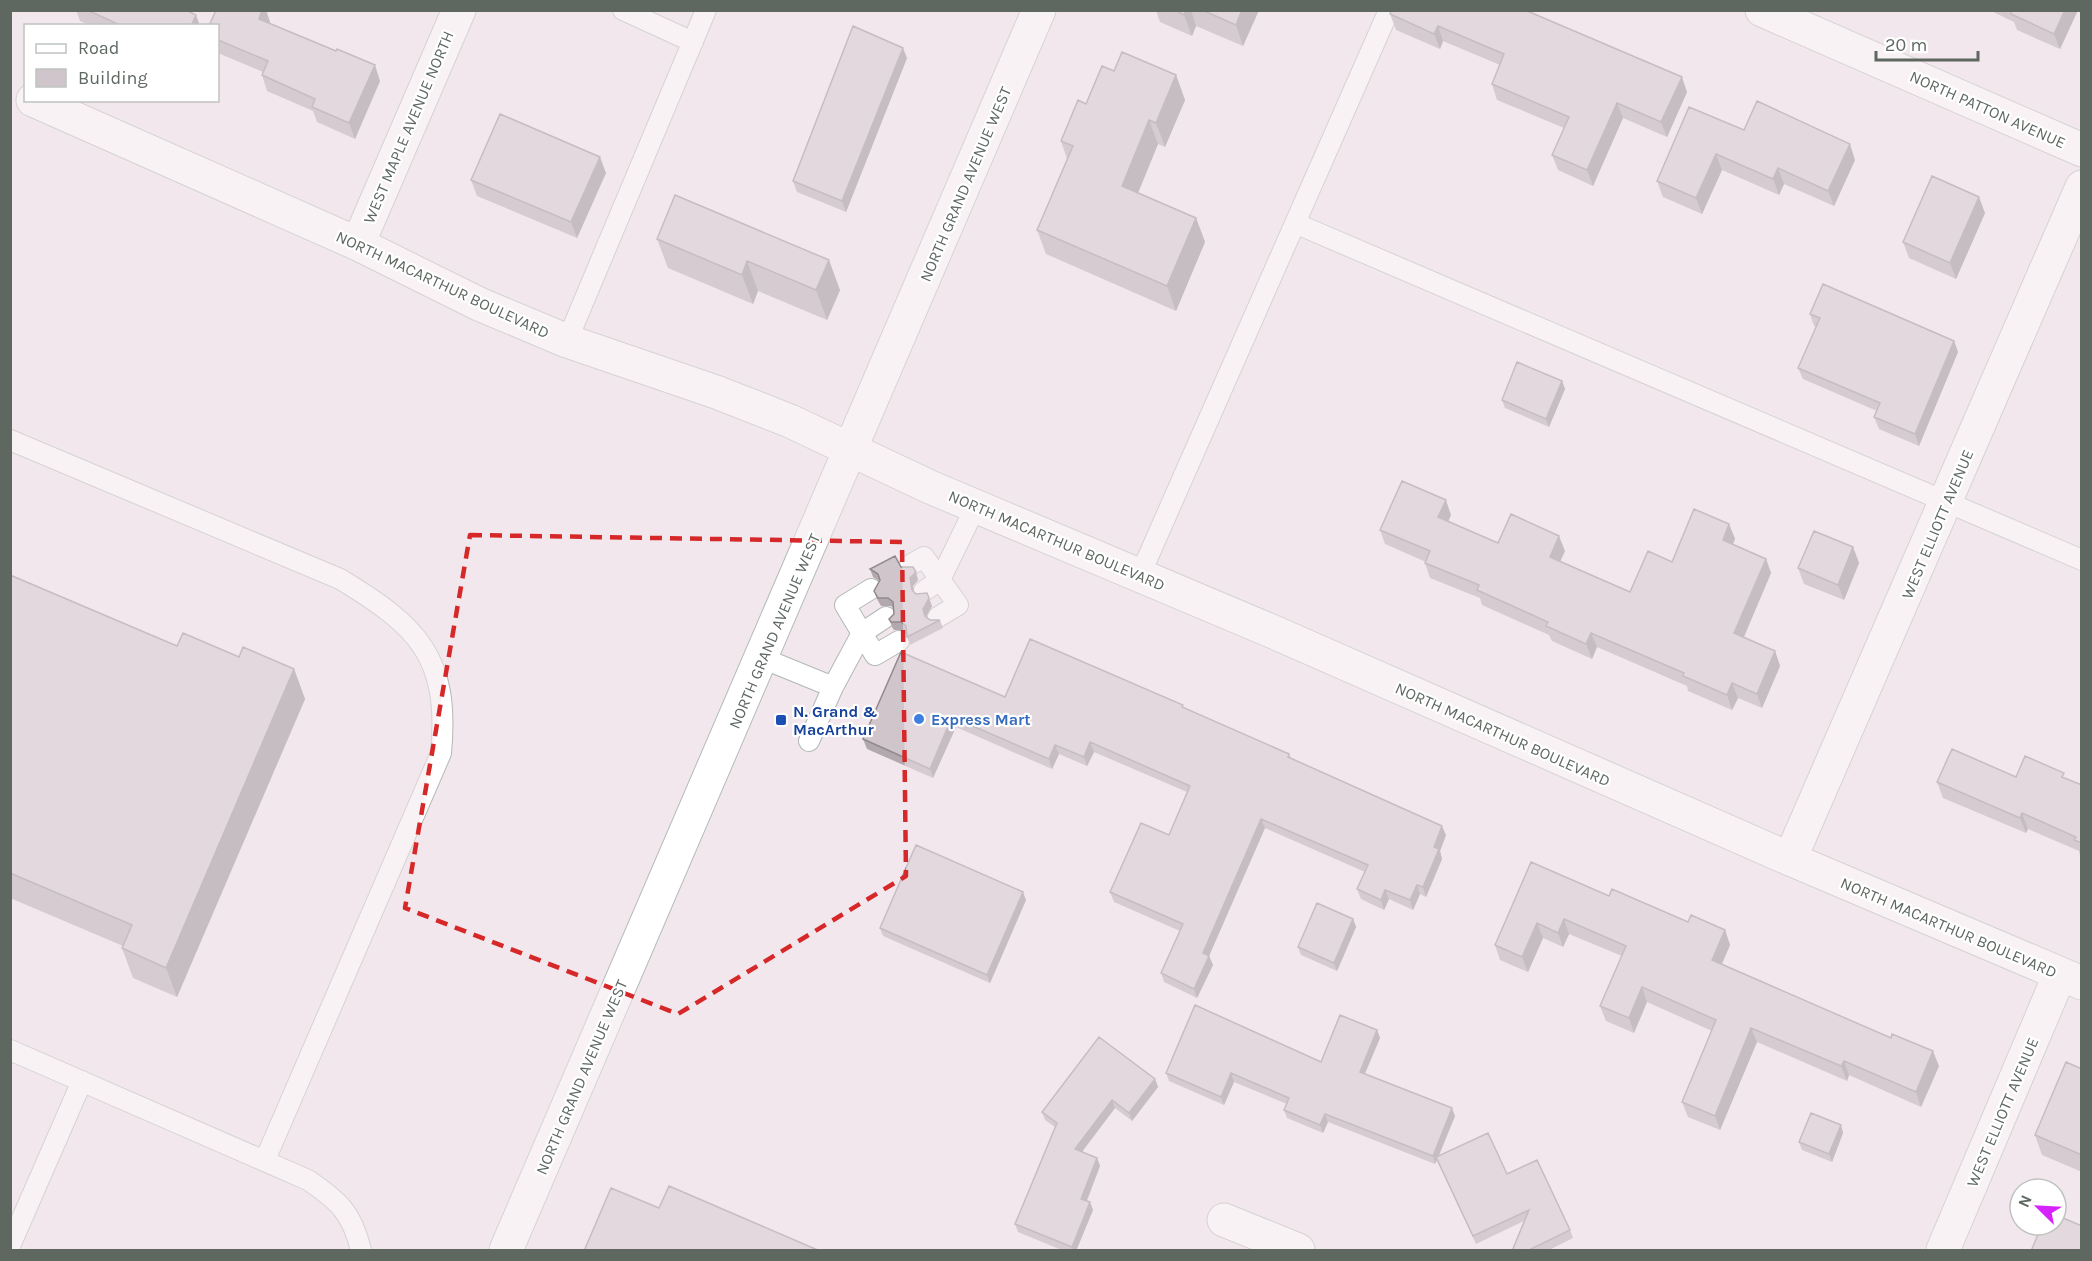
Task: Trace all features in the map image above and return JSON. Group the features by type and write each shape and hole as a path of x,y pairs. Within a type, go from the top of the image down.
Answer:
{"street":[{"name":"WEST MAPLE AVENUE NORTH","path":"358,244 459,10"},
{"name":"NORTH GRAND AVENUE WEST","path":"506,1251 852,450 1039,10"},
{"name":"NORTH PATTON AVENUE","path":"1762,10 2082,150"},
{"name":"NORTH MACARTHUR BOULEVARD","path":"38,102 358,244 479,304 567,341 716,392 790,421 976,506 2071,979"},
{"name":"WEST ELLIOTT AVENUE","path":"1790,859 2082,187"},
{"name":"WEST ELLIOTT AVENUE","path":"1943,1251 2071,979"},
{"path":"1224,1220 1298,1251"}],"lane":[{"path":"623,10 693,42"},
{"path":"567,341 706,10"},
{"path":"1140,575 1297,224 1389,10"},
{"path":"1297,224 2082,560"},
{"path":"10,440 340,579 381,603 412,633 429,658 441,685 444,721 441,753 265,1160"},
{"path":"932,586 976,506"},
{"path":"910,565 924,557 932,586 958,605 938,617"},
{"path":"871,589 845,605 875,656 899,641"},
{"path":"809,741 833,687 862,633 886,617"},
{"path":"762,658 833,687"},
{"path":"10,1050 308,1180 336,1199 354,1226 361,1251"},
{"path":"10,1246 82,1081"}],"highlighted area":[{"path":"470,535 902,542 906,876 678,1014 405,908"}],"building":[{"path":"87,10 186,10 196,15 192,24 118,24"},
{"path":"216,10 262,10 259,19 375,65 349,123 312,107 315,99 262,75 268,61 219,40 219,24 210,24"},
{"path":"1175,10 1186,10 1184,15"},
{"path":"1202,10 1242,10 1236,25"},
{"path":"1392,10 1525,10 1682,77 1661,122 1617,103 1587,170 1552,155 1569,117 1492,84 1504,54 1438,26 1434,34 1390,14"},
{"path":"2012,10 2065,10 2054,34 2011,14"},
{"path":"853,26 903,48 842,201 793,181"},
{"path":"1122,52 1176,75 1156,123 1149,120 1122,186 1196,218 1167,286 1037,230 1073,146 1061,141 1078,100 1086,104 1102,66 1114,71"},
{"path":"1757,101 1850,144 1828,191 1778,168 1773,179 1716,154 1696,198 1657,181 1689,107 1744,130"},
{"path":"500,114 600,157 571,222 471,180"},
{"path":"1932,176 1979,197 1950,263 1903,242"},
{"path":"675,195 829,260 816,290 747,261 742,275 657,239"},
{"path":"1823,284 1954,341 1915,434 1874,417 1880,403 1798,368 1820,318 1810,314"},
{"path":"1517,362 1562,381 1546,419 1502,400"},
{"path":"1402,481 1446,500 1438,517 1498,543 1511,514 1559,536 1550,557 1630,592 1648,551 1672,562 1694,509 1729,524 1723,540 1766,559 1734,633 1775,651 1757,694 1732,683 1727,695 1683,676 1684,673 1591,633 1586,644 1546,626 1548,622 1477,590 1479,585 1425,563 1430,551 1380,530"},
{"path":"1814,531 1853,547 1838,585 1798,568"},
{"path":"895,556 901,567 913,567 916,572 910,578 912,590 916,594 927,593 929,598 923,609 925,616 930,620 940,620 907,637 906,626 901,622 891,622 889,619 894,614 893,602 888,598 878,598 874,591 880,580 878,574 870,569"},
{"path":"10,575 177,646 183,633 239,657 243,647 294,669 166,968 122,948 132,925 10,873"},
{"path":"1030,639 1183,705 1182,707 1289,754 1288,757 1442,826 1434,847 1439,849 1423,887 1417,885 1410,900 1385,890 1381,900 1357,889 1368,865 1261,819 1203,953 1209,956 1194,989 1161,973 1183,924 1110,892 1141,823 1169,835 1190,786 1090,742 1084,757 1055,745 1049,759 952,717 930,769 863,739 901,652 1005,697"},
{"path":"1952,749 2016,777 2025,756 2064,773 2062,777 2082,785 2082,843 2074,840 2076,837 2022,813 2020,818 1937,782"},
{"path":"916,845 1023,892 987,975 880,928"},
{"path":"1531,862 1609,896 1612,889 1688,922 1691,915 1725,930 1712,960 1891,1038 1892,1034 1933,1051 1916,1092 1844,1061 1841,1066 1751,1028 1715,1116 1682,1102 1716,1020 1642,987 1629,1018 1600,1006 1626,946 1564,919 1558,933 1537,923 1522,957 1495,945"},
{"path":"1317,903 1353,919 1334,963 1298,947"},
{"path":"1195,1005 1321,1062 1340,1015 1377,1030 1360,1072 1452,1108 1433,1156 1325,1114 1320,1125 1284,1110 1289,1098 1231,1073 1221,1097 1166,1073"},
{"path":"1099,1037 1155,1079 1129,1113 1112,1100 1075,1149 1097,1158 1081,1199 1090,1202 1072,1247 1015,1224 1057,1123 1042,1112"},
{"path":"2066,1062 2082,1069 2082,1155 2035,1135"},
{"path":"1811,1113 1841,1125 1829,1154 1799,1142"},
{"path":"1488,1133 1507,1174 1537,1160 1570,1230 1527,1251 1512,1251 1529,1210 1473,1236 1436,1157"},
{"path":"669,1186 820,1251 584,1251 611,1188 659,1208"},
{"path":"2068,1220 2082,1226 2082,1251 2031,1251 2037,1237 2068,1237"}],"place":[{"name":"Express Mart","path":"919,719"},
{"name":"N. Grand & MacArthur","path":"781,720"}]}
